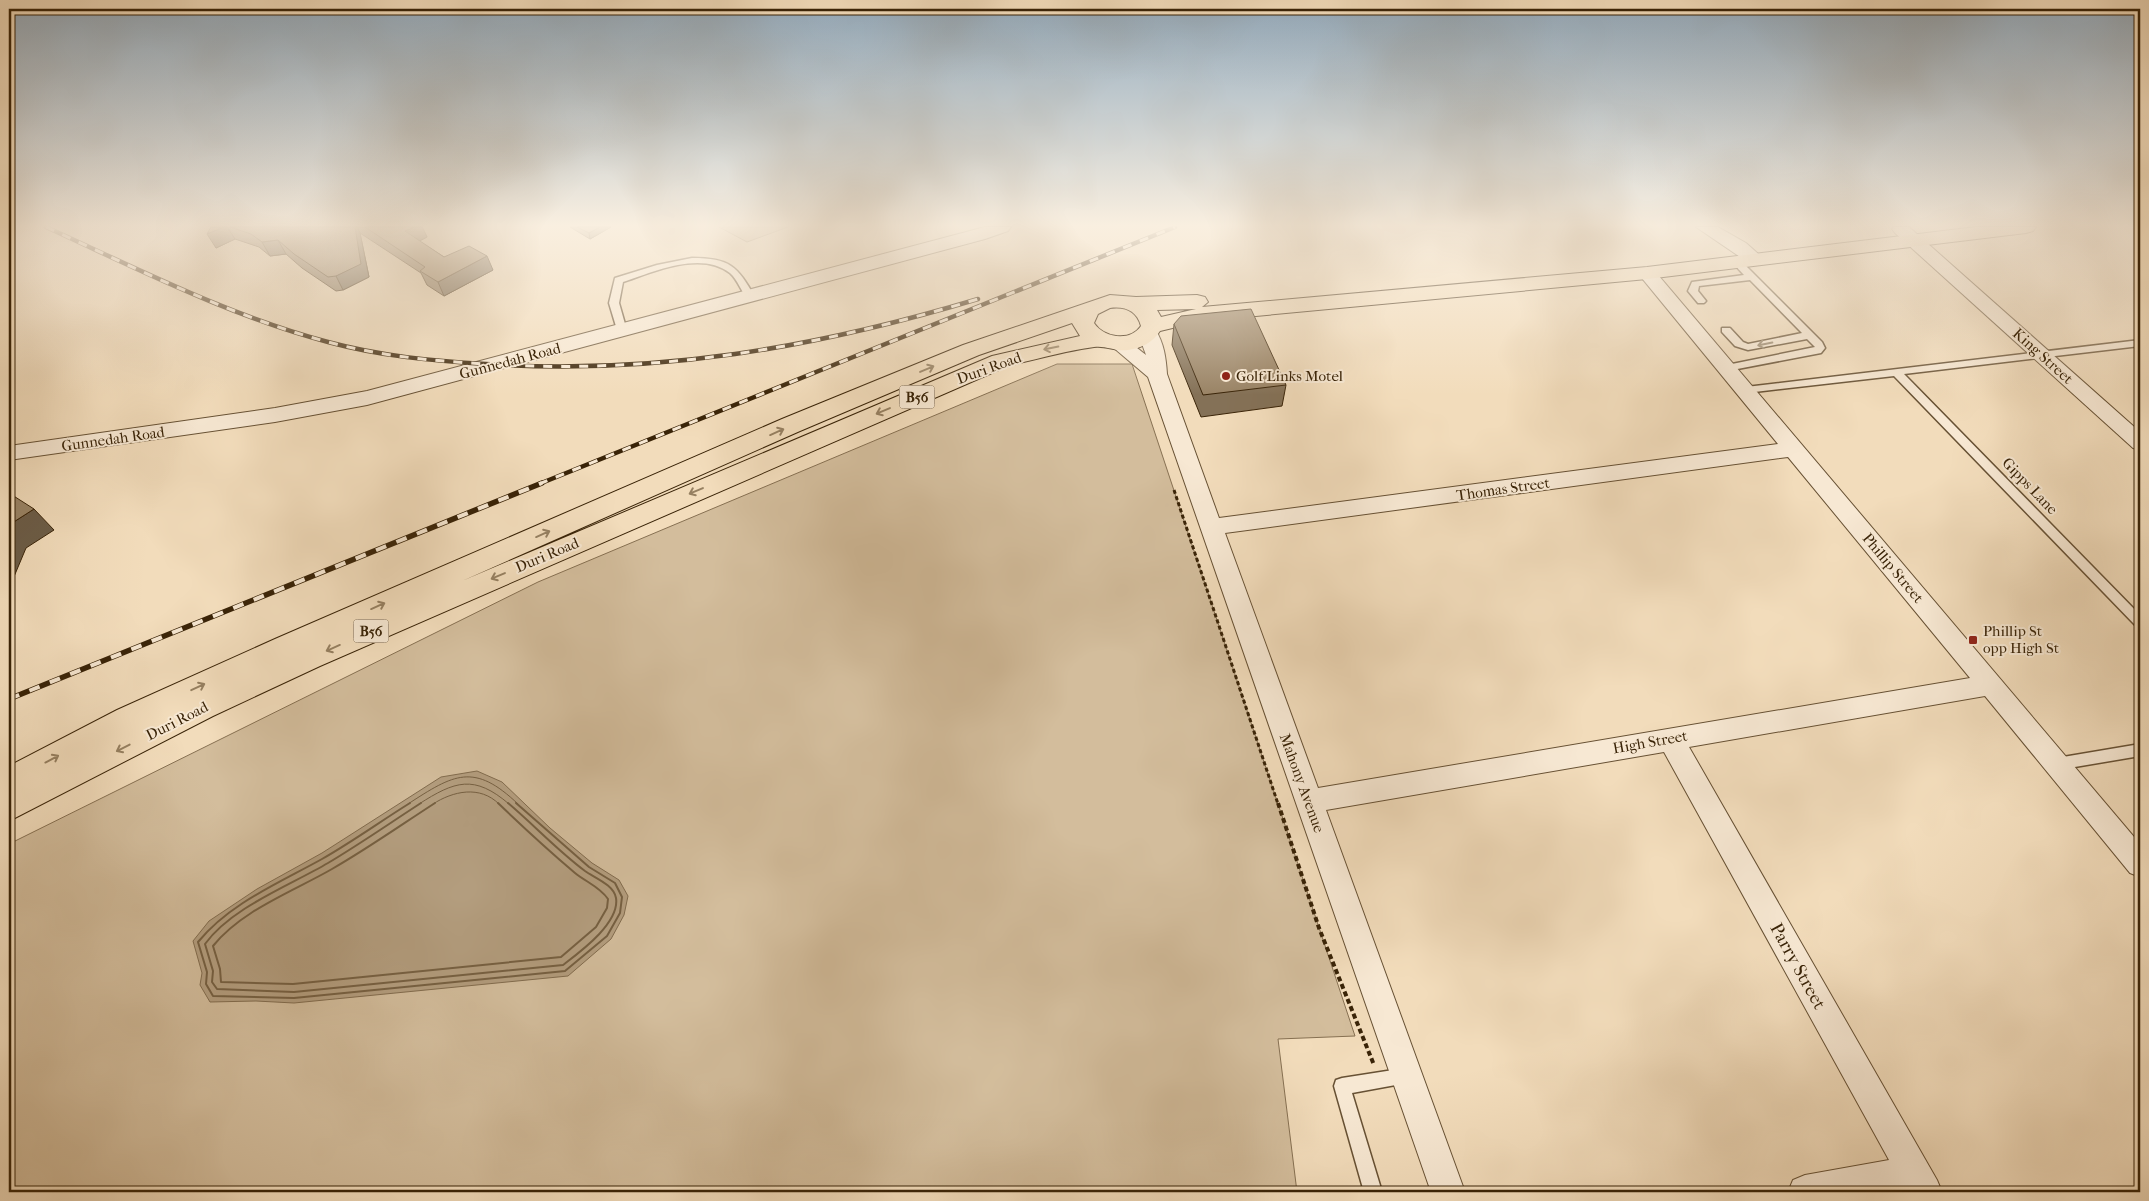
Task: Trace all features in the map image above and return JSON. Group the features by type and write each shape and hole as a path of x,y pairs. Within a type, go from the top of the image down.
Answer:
{"main road":[{"name":"B56","path":"1088,311 1104,302 1136,304 1200,302 1390,283"},
{"name":"B56","path":"1108,341 1136,341 1150,329 1202,314 1538,283"},
{"path":"1136,304 1150,314 1150,329"},
{"path":"1088,311 1084,323 1086,329 1108,341"},
{"name":"Duri Road","path":"9,781 128,719 284,647 791,426 971,350 1036,326 1088,311"},
{"name":"Duri Road","path":"9,807 203,708 310,658 749,468 1000,362 1046,349 1108,341"}],"street":[{"name":"Gunnedah Road","path":"9,453 275,415 366,398 802,283"},
{"name":"Phillip Street","path":"1655,283 2140,864"},
{"name":"King Street","path":"1965,283 2140,443"},
{"name":"Mahony Avenue","path":"1150,329 1156,354 1157,374 1448,1192"},
{"path":"1108,341 1157,374"},
{"name":"Thomas Street","path":"1212,527 1794,449"},
{"name":"High Street","path":"1309,801 1991,685"},
{"name":"Parry Street","path":"1671,739 1919,1182"},
{"path":"1805,1192 1919,1182"}],"lane":[{"path":"617,283 614,303 622,331"},
{"path":"741,283 750,297"},
{"path":"1697,283 1692,291 1701,301"},
{"path":"1727,368 1817,351 1820,348 1765,283"},
{"path":"1726,330 1739,344 1748,347 1810,335"},
{"path":"1746,390 2140,343"},
{"name":"Gipps Lane","path":"1896,372 2140,623"},
{"path":"2057,764 2140,750"},
{"path":"1373,1192 1342,1086 1406,1076"}],"path":[{"path":"1174,489 1319,928 1379,1080"}],"shaded area":[{"path":"1057,364 1132,364 1355,1036 1278,1039 1297,1192 9,1192 9,844 538,582"}],"water":[{"path":"477,771 502,782 550,828 592,863 619,880 628,896 624,915 611,939 568,976 294,1003 256,1001 210,1002 200,985 202,973 193,941 209,921 257,889 322,853 441,777"}],"building":[{"name":"Golf Links Motel","path":"1251,309 1286,385 1203,395 1174,324 1181,316"},
{"path":"9,493 34,509 9,525"}],"railway":[{"path":"169,283 256,319 348,347 407,357 446,361 550,366 674,361 735,354 796,344 856,331 978,299"},
{"path":"539,484 1036,283"},
{"path":"9,699 542,483"}],"place":[{"name":"Golf Links Motel","path":"1226,376"},
{"name":"Phillip St opp High St","path":"1973,640"}]}
